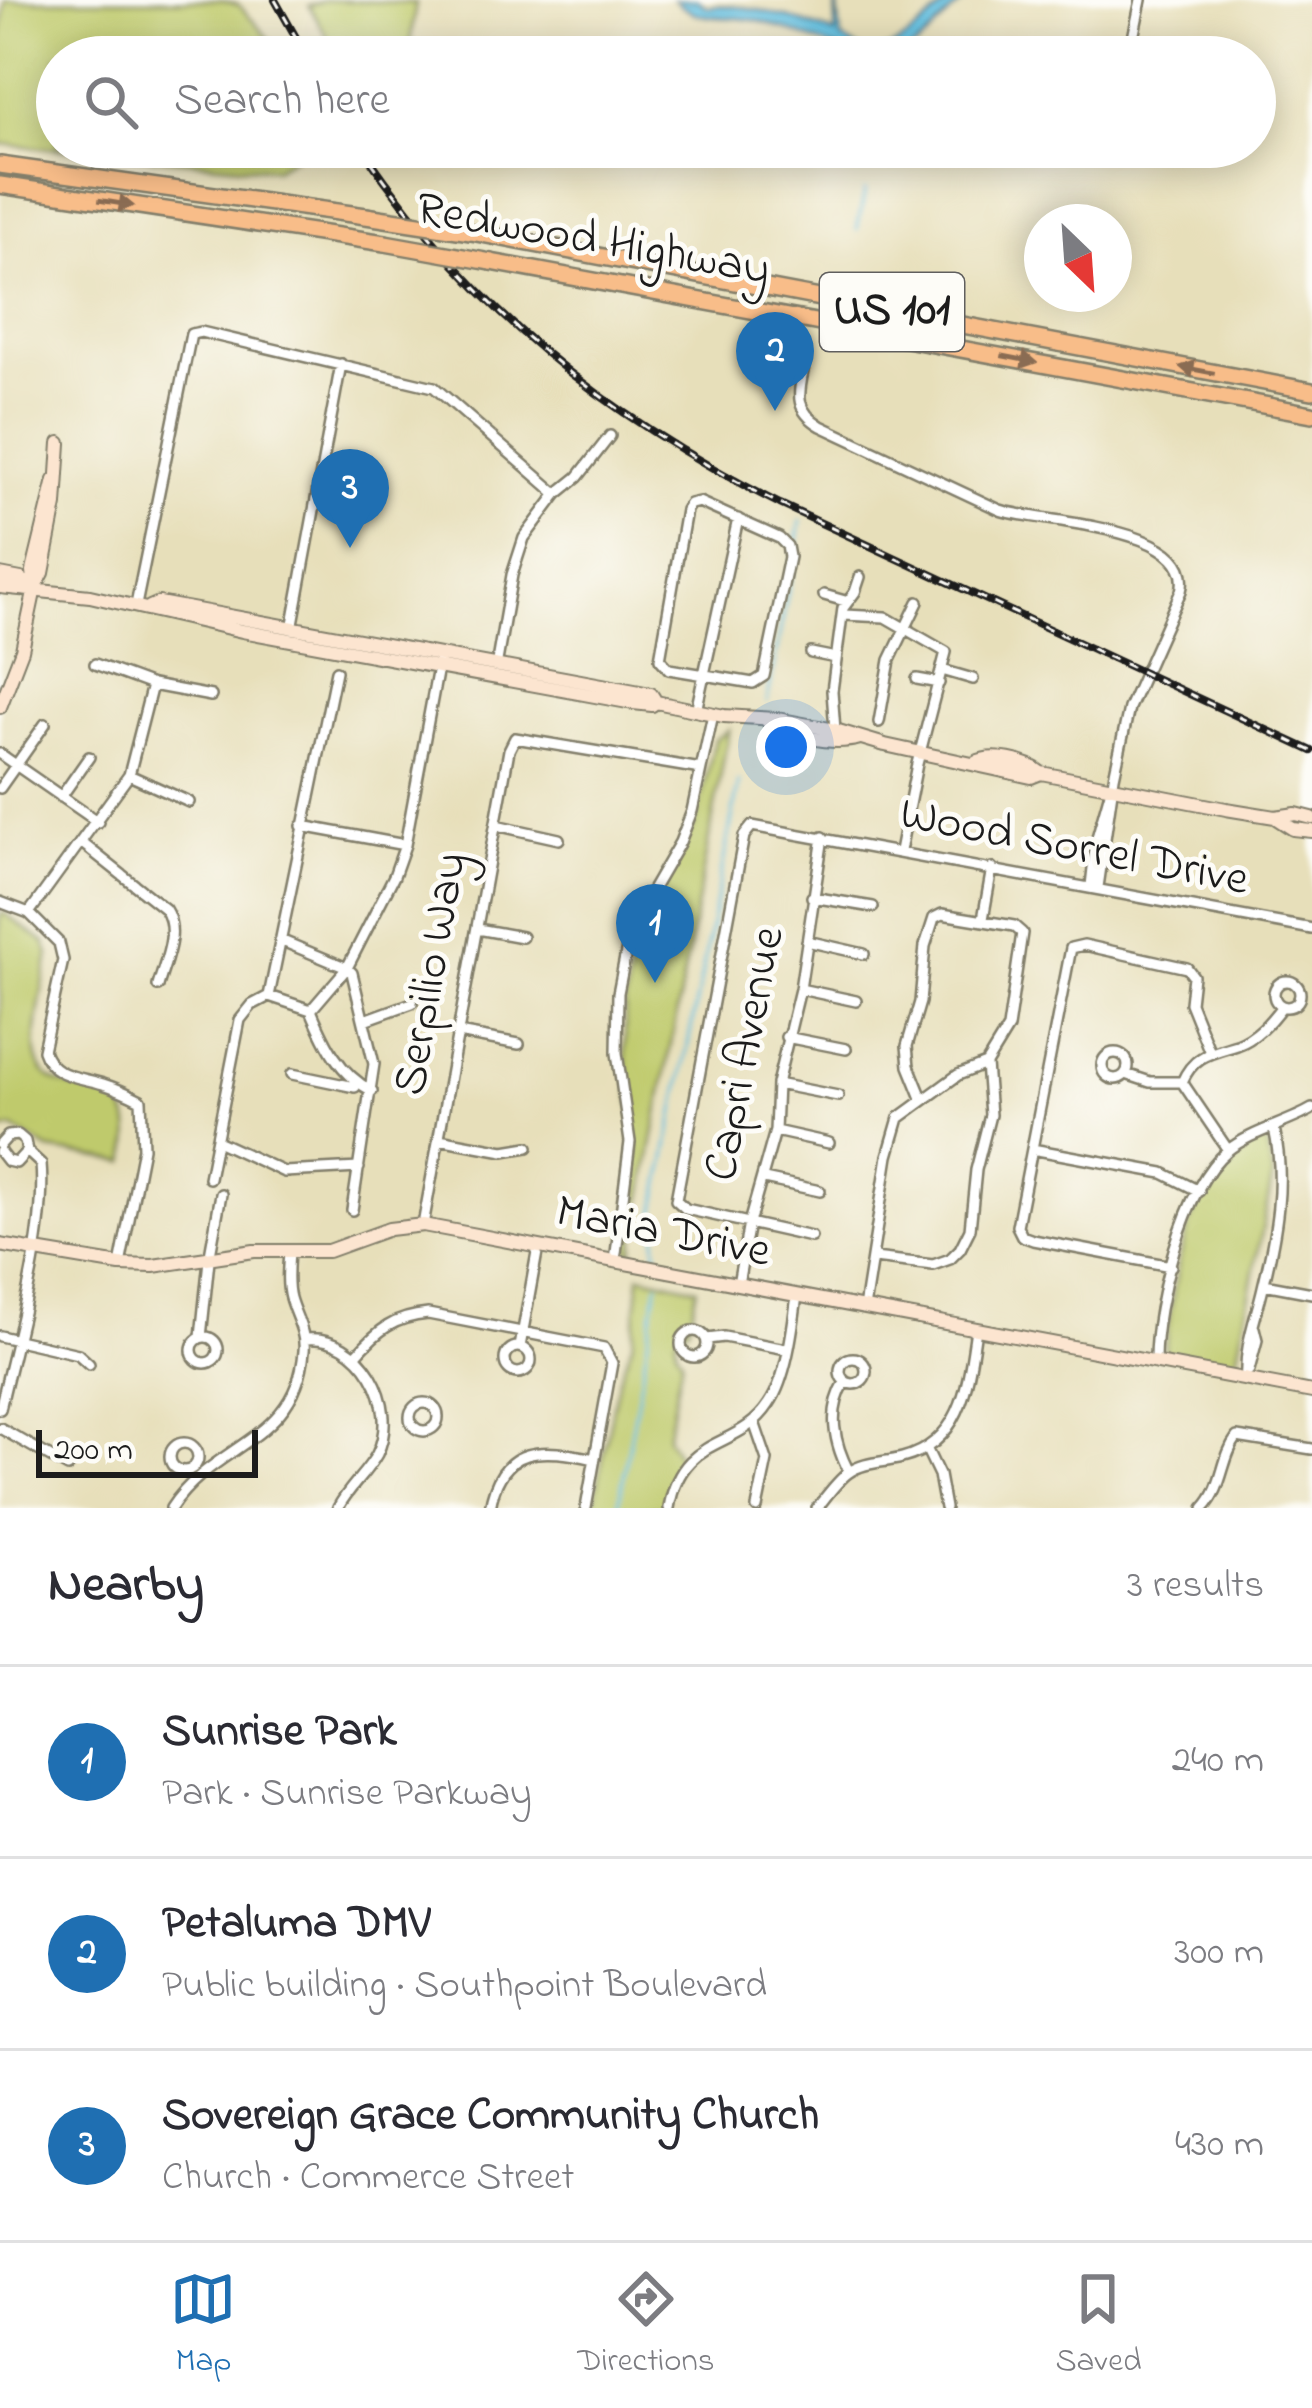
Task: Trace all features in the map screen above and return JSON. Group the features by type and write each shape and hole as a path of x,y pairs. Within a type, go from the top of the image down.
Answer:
{"highway":[{"name":"Redwood Highway","path":"0,165 472,232 1312,391"},
{"name":"Redwood Highway","path":"0,185 385,243 1312,414"}],"street":[{"path":"1134,36 1141,0"},
{"path":"143,606 191,334 201,332 434,387 557,494"},
{"path":"806,356 799,403 802,414 821,426 1000,510 1025,518 1127,532 1178,563 1185,576 1181,591 1129,708 1095,887"},
{"path":"291,633 341,364"},
{"path":"495,672 522,542 557,494 578,477 610,436"},
{"path":"0,706 22,650 35,588 43,573 56,505 60,442"},
{"path":"699,502 779,538 788,546 789,556 764,676 753,683 704,676 669,669 658,653 686,510 699,502"},
{"path":"696,711 737,519"},
{"path":"0,575 35,588"},
{"path":"835,730 832,691 845,602 860,577"},
{"path":"0,587 35,588 143,606 158,603 633,704 656,702 713,714 777,719 920,753 975,763 984,758 1033,765 1041,773 1112,788 1275,817 1312,818"},
{"path":"824,595 845,602"},
{"path":"879,722 890,660 918,602"},
{"path":"844,614 885,617 944,648 899,851"},
{"path":"811,653 836,658"},
{"path":"311,1010 347,968 394,876 405,845 439,660"},
{"path":"95,664 152,685 211,696"},
{"path":"942,670 973,680"},
{"path":"269,996 336,671"},
{"path":"917,679 939,683"},
{"path":"29,913 129,776 152,685"},
{"path":"615,1261 630,1142 617,1053 618,993 644,904 692,811 713,714"},
{"path":"766,721 781,730 831,740 860,738"},
{"path":"0,788 45,724"},
{"name":"Serpilio Way","path":"423,1225 509,750 515,738 701,769"},
{"path":"0,754 98,822"},
{"path":"62,797 89,757"},
{"path":"129,776 189,802"},
{"path":"1275,817 1294,829 1312,831"},
{"name":"Wood Sorrel Drive","path":"749,1223 686,1209 676,1200 746,830 759,824 1312,929"},
{"path":"496,825 559,839"},
{"path":"302,826 405,845"},
{"name":"Capri Avenue","path":"738,1284 749,1223 775,1131 777,1084 800,988 823,837"},
{"path":"82,843 172,919 158,986"},
{"path":"982,919 992,868"},
{"path":"812,896 873,908"},
{"path":"0,902 29,913 58,943 63,960 43,1050 47,1062 60,1073 141,1100 142,1148 120,1264"},
{"path":"874,1258 933,1265 960,1250 970,1229 976,1170 990,1115 986,1064 1008,1028 1022,933 1014,926 942,914 934,918 920,1002 907,1046 909,1066 922,1098"},
{"path":"478,928 522,937"},
{"path":"280,940 347,968 365,1019 374,1064 352,1210"},
{"path":"807,941 864,954"},
{"path":"1171,1266 1022,1236 1017,1226 1070,948 1084,945 1187,968 1192,976 1190,1003 1209,1050"},
{"path":"800,988 856,1001"},
{"path":"209,1178 240,1020 252,1005 269,996 311,1010 352,1081 372,1091"},
{"path":"365,1019 412,1004"},
{"path":"1182,1082 1187,1069 1209,1050 1238,1045 1258,1033 1282,1006"},
{"path":"458,1033 519,1044"},
{"path":"786,1037 846,1048"},
{"path":"864,1308 891,1138 899,1118 958,1075 986,1064"},
{"path":"292,1073 372,1091"},
{"path":"1126,1074 1150,1082 1182,1082"},
{"path":"1182,1082 1228,1150"},
{"path":"777,1084 838,1096"},
{"path":"1155,1360 1161,1352 1162,1314 1178,1232 1198,1191 1228,1150 1312,1109"},
{"path":"1246,1379 1282,1188 1274,1128"},
{"path":"775,1131 829,1142"},
{"path":"0,1409 33,1252 42,1176 41,1164 18,1136 8,1136 0,1149 7,1161 16,1162 27,1150"},
{"path":"439,1139 504,1151 528,1147"},
{"path":"217,1141 284,1172 359,1168"},
{"path":"1032,1149 1163,1173 1198,1191"},
{"path":"764,1179 820,1190"},
{"path":"201,1337 208,1260 221,1194"},
{"path":"749,1223 811,1237"},
{"name":"Maria Drive","path":"0,1246 120,1264 208,1260 254,1251 328,1251 389,1228 423,1225 1312,1392"},
{"path":"520,1347 538,1246"},
{"path":"172,1508 195,1472 279,1419 296,1389 305,1339 289,1295 289,1252"},
{"path":"1264,1284 1312,1293"},
{"path":"669,1508 674,1483 694,1457 754,1422 769,1406 781,1382 797,1295"},
{"path":"356,1355 387,1324 428,1314 604,1348 612,1363 586,1508"},
{"path":"817,1508 849,1472 926,1450 956,1420 976,1329"},
{"path":"0,1336 78,1354 89,1364"},
{"path":"707,1340 724,1336 786,1349"},
{"path":"305,1339 330,1340 356,1355 380,1396 384,1418 377,1453 338,1508"},
{"path":"845,1382 834,1421 834,1441 849,1472"},
{"path":"384,1418 410,1416"},
{"path":"754,1422 766,1460 757,1508"},
{"path":"0,1428 68,1467"},
{"path":"1212,1506 1237,1437 1312,1449"},
{"path":"490,1508 500,1474 531,1452 550,1449 595,1459"},
{"path":"926,1450 938,1475 945,1508"}],"green space":[{"path":"5,0 220,0 239,5 266,36 36,36 36,147 0,144"},
{"path":"324,0 416,3 411,36 327,36 309,6"},
{"path":"729,730 632,1255 624,1245 638,1154 625,1051 631,964 652,902 695,824 715,740"},
{"path":"0,914 45,943 49,954 37,1021 37,1058 46,1074 60,1083 112,1098 124,1110 130,1130 126,1162 49,1150 13,1128 0,1131"},
{"path":"1258,1139 1266,1140 1273,1175 1236,1365 1164,1353 1179,1262 1197,1205 1232,1157"},
{"path":"640,1275 697,1288 688,1327 676,1338 682,1359 667,1437 681,1462 670,1478 665,1508 593,1508 618,1381 633,1341"}],"water":[{"path":"674,0 754,9 835,34 837,0 841,36 802,36 770,24 702,15"},
{"path":"952,0 969,0 928,36 909,36"}],"waterway":[{"path":"857,230 865,190"},
{"path":"767,702 801,521"},
{"path":"657,1254 655,1214 739,782"},
{"path":"618,1508 658,1283"}],"railway":[{"path":"275,0 295,36"},
{"path":"376,168 449,259 497,309 546,354 656,434 780,504 1312,751"}],"place":[{"name":"Petaluma DMV","path":"775,411"},
{"name":"Sovereign Grace Community Church","path":"350,548"},
{"name":"Sunrise Park","path":"655,983"}]}
